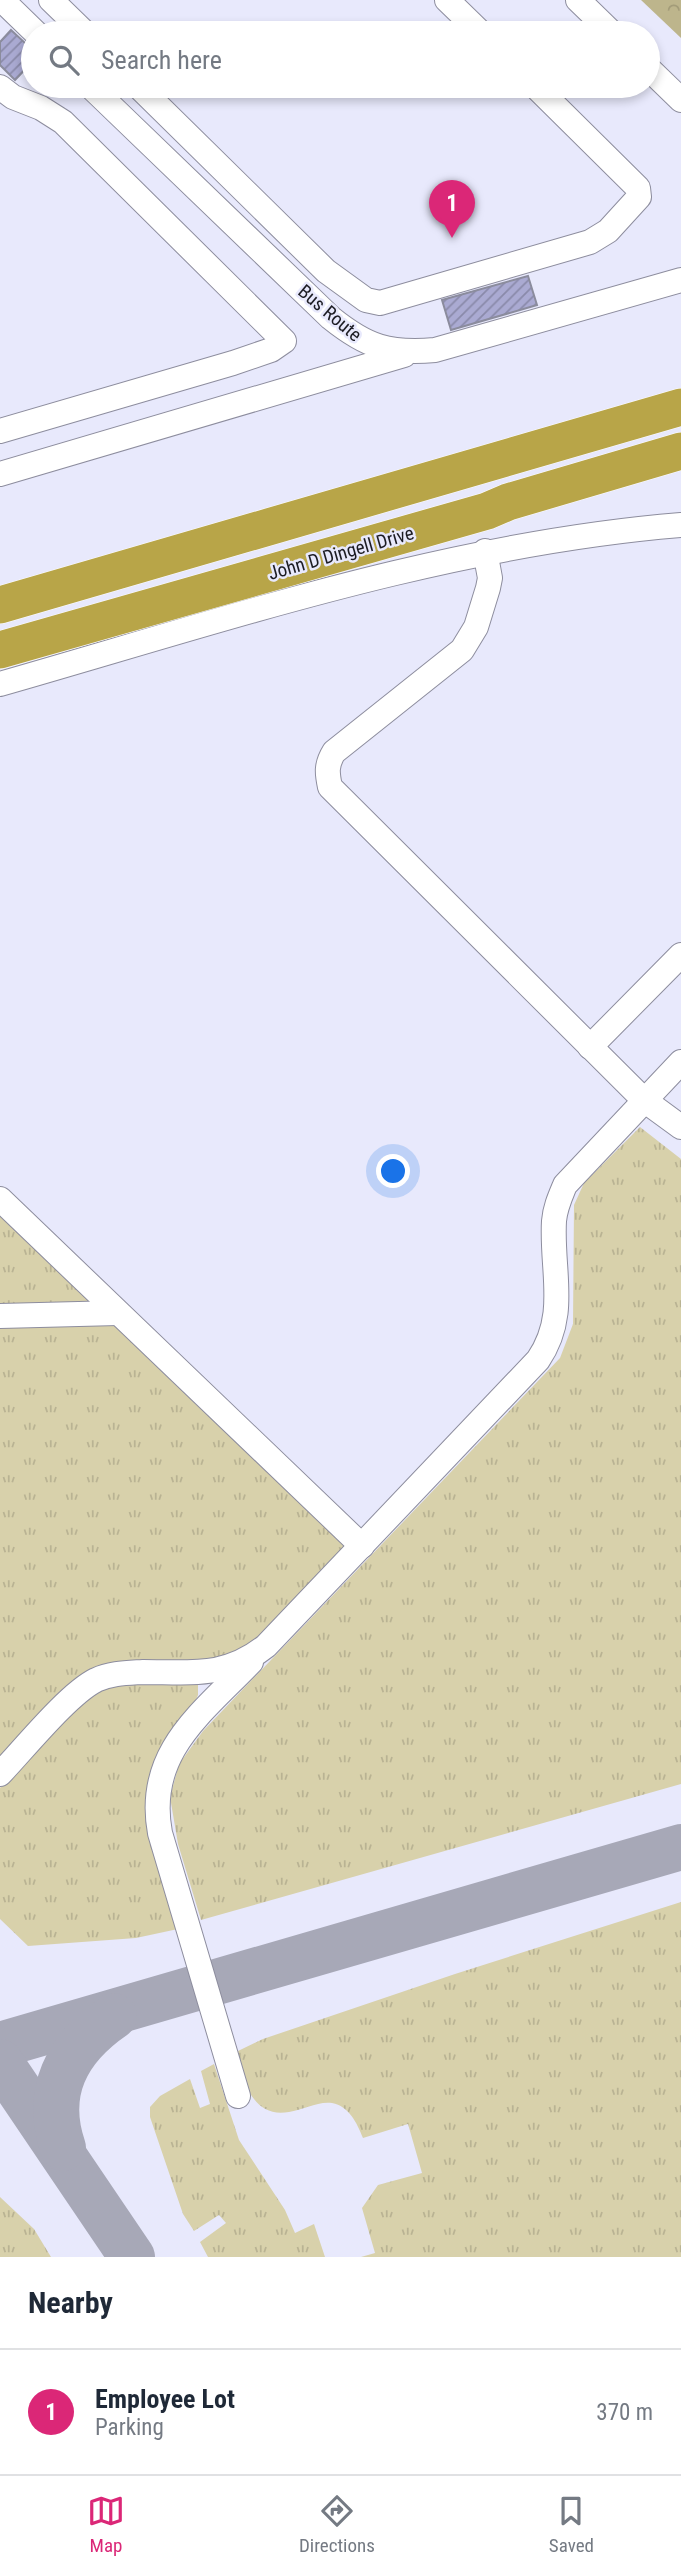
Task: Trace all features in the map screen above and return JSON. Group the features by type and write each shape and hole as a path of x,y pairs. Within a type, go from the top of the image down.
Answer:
{"highway":[{"path":"0,604 681,407"},
{"name":"John D Dingell Drive","path":"0,650 487,511 508,502 681,451"},
{"path":"487,511 511,510 681,466"}],"lane":[{"path":"2,0 24,21"},
{"path":"51,0 73,21"},
{"path":"447,0 469,21"},
{"path":"578,0 600,21"},
{"path":"660,80 681,100"},
{"path":"0,87 13,97 41,108 68,127 284,341 271,350 233,363 0,431"},
{"name":"Bus Route","path":"102,98 331,318 366,343 397,351 435,350 681,280"},
{"path":"150,98 326,271 366,300 380,303 590,242 608,231 639,197 638,187 547,98"},
{"path":"0,474 415,352"},
{"path":"0,684 367,579 485,551 681,525"},
{"path":"485,551 490,578 488,588 475,627 462,650 343,744 329,762 327,773 330,787 644,1100 681,1128"},
{"path":"590,1047 681,955"},
{"path":"238,2096 160,1833 157,1796 162,1772 171,1751 185,1730 538,1360 554,1330 557,1312 554,1220 557,1203 565,1185 681,1062"},
{"path":"0,1199 362,1546"},
{"path":"0,1316 118,1313"},
{"path":"0,1774 75,1695 97,1679 127,1672 220,1670 237,1666 266,1646"}],"green space":[{"path":"641,0 681,0 681,38"},
{"path":"640,1127 681,1159 681,1784 201,1920 178,1844 170,1797 179,1764 203,1731 560,1358 573,1324 574,1205 584,1183"},
{"path":"0,1211 94,1301 0,1307"},
{"path":"0,1323 113,1324 342,1541 344,1551 250,1646 212,1661 120,1662 0,1759"},
{"path":"198,1681 195,1702 165,1742 178,1929 136,1938 28,1946 0,1919 0,1788 90,1693 110,1686"},
{"path":"681,1902 681,2257 361,2257 375,2253 362,2208 378,2185 422,2173 408,2124 363,2138 352,2116 332,2103 321,2103 289,2112 266,2110 251,2095 246,2085 238,2051 263,2039 455,1974"},
{"path":"214,2064 239,2140 285,2210 295,2233 314,2224 325,2257 208,2257 200,2242 226,2223 219,2215 194,2231 183,2214 150,2117 150,2107 160,2096 190,2079 200,2108 210,2104 201,2071"},
{"path":"0,2197 34,2229 51,2257 0,2257"}],"building":[{"path":"11,30 21,39 21,74 15,80 0,65 0,42"},
{"path":"528,276 537,305 451,330 442,300"}],"taxiway":[{"path":"0,2045 681,1847"},
{"path":"63,2148 56,2108 63,2073 83,2043 114,2016"},
{"path":"0,2062 132,2257"}],"place":[{"name":"Employee Lot","path":"452,238"}]}
